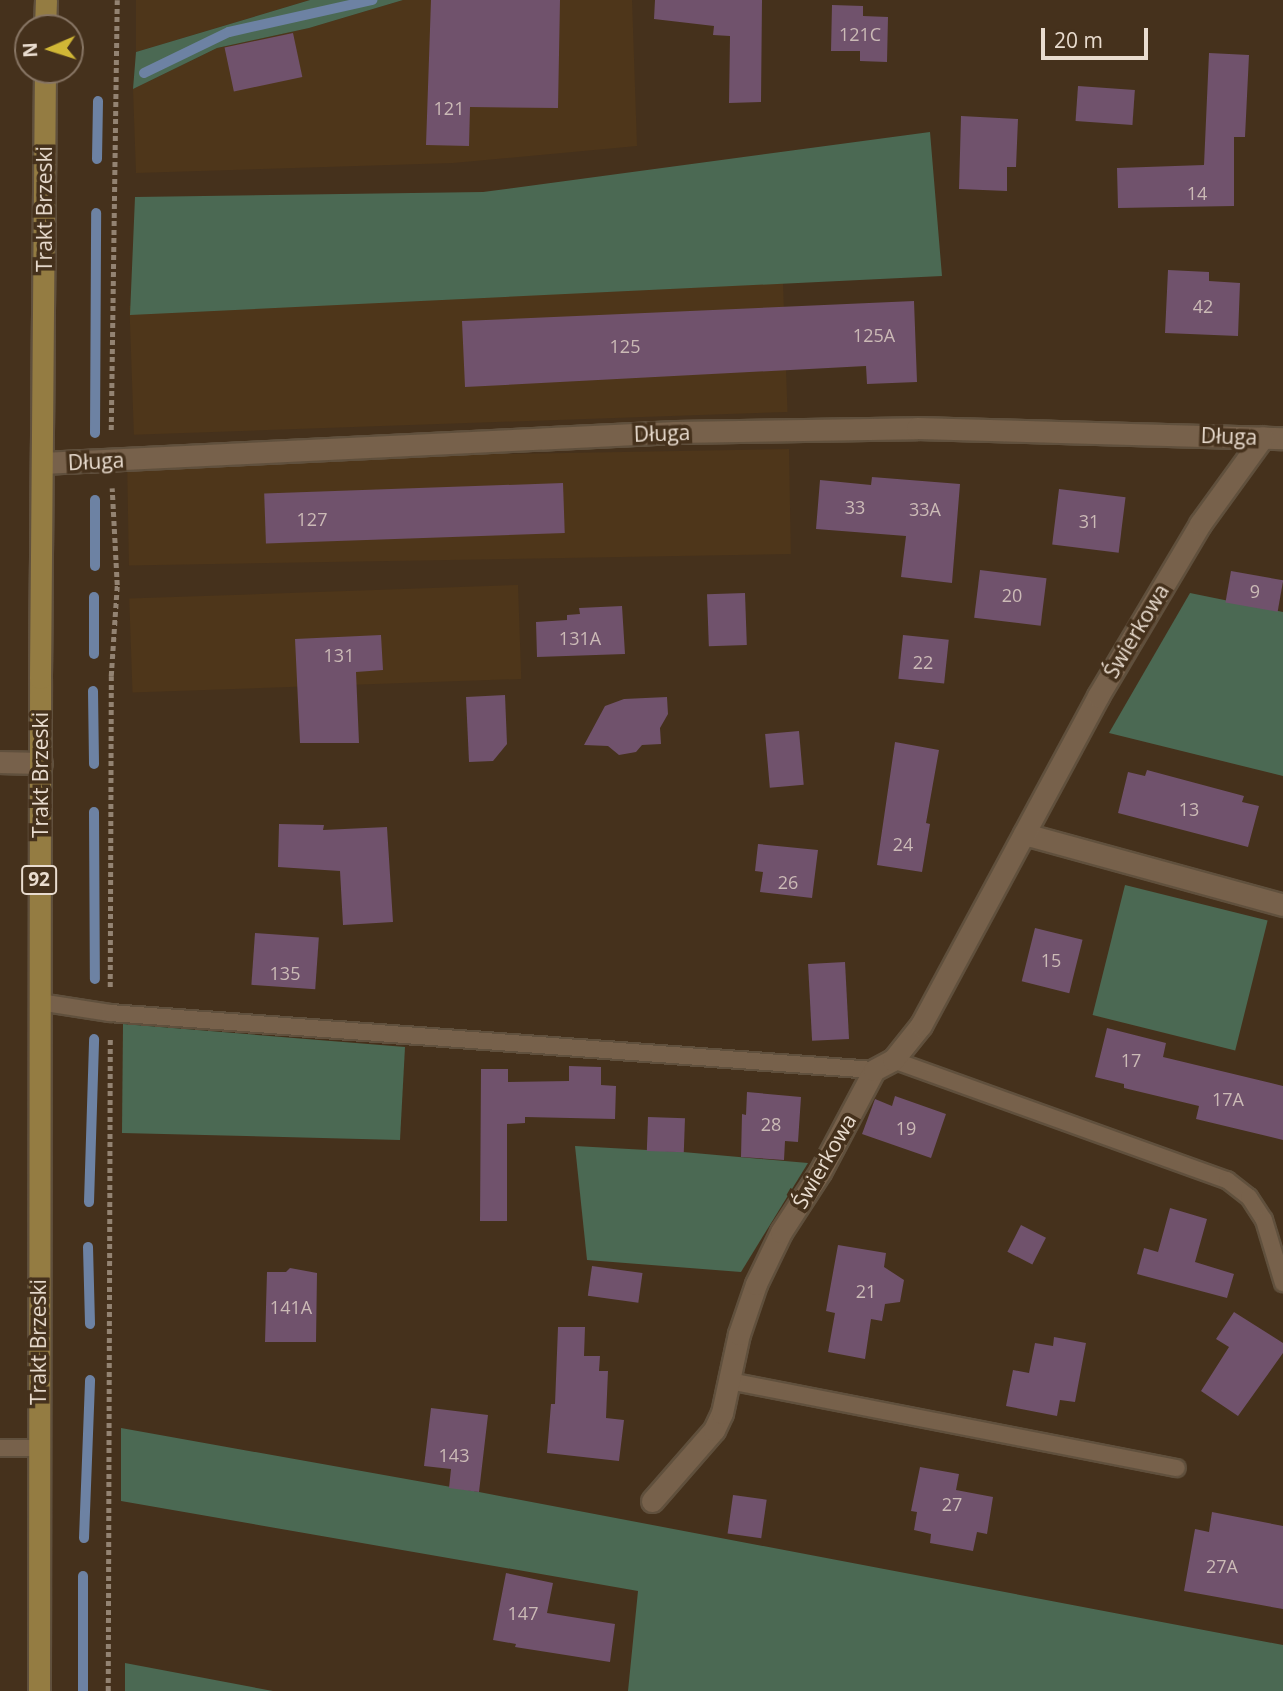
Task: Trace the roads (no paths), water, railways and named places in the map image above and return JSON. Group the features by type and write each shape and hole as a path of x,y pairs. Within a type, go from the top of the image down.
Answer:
{"main road":[{"name":"Trakt Brzeski","path":"39,1691 39,1002 45,84"}],"street":[{"name":"Długa","path":"42,463 676,432 917,428 1273,438"},
{"name":"Świerkowa","path":"652,1502 704,1446 722,1413 739,1334 756,1284 781,1232 884,1065 921,1025 1098,696 1200,524 1273,438"},
{"path":"0,762 41,763"},
{"path":"1024,834 1283,905"}],"lane":[{"path":"39,1002 110,1013 884,1065 1227,1180 1249,1197 1264,1220 1283,1283"},
{"path":"729,1381 1177,1468"},
{"path":"0,1448 38,1448"}],"waterway":[{"path":"144,73 229,32 372,0"},
{"path":"97,159 98,101"},
{"path":"95,433 96,213"},
{"path":"95,500 95,566"},
{"path":"94,597 94,654"},
{"path":"93,691 94,764"},
{"path":"94,812 95,979"},
{"path":"89,1202 94,1039"},
{"path":"88,1247 90,1324"},
{"path":"84,1538 90,1380"},
{"path":"83,1576 83,1691"}]}
